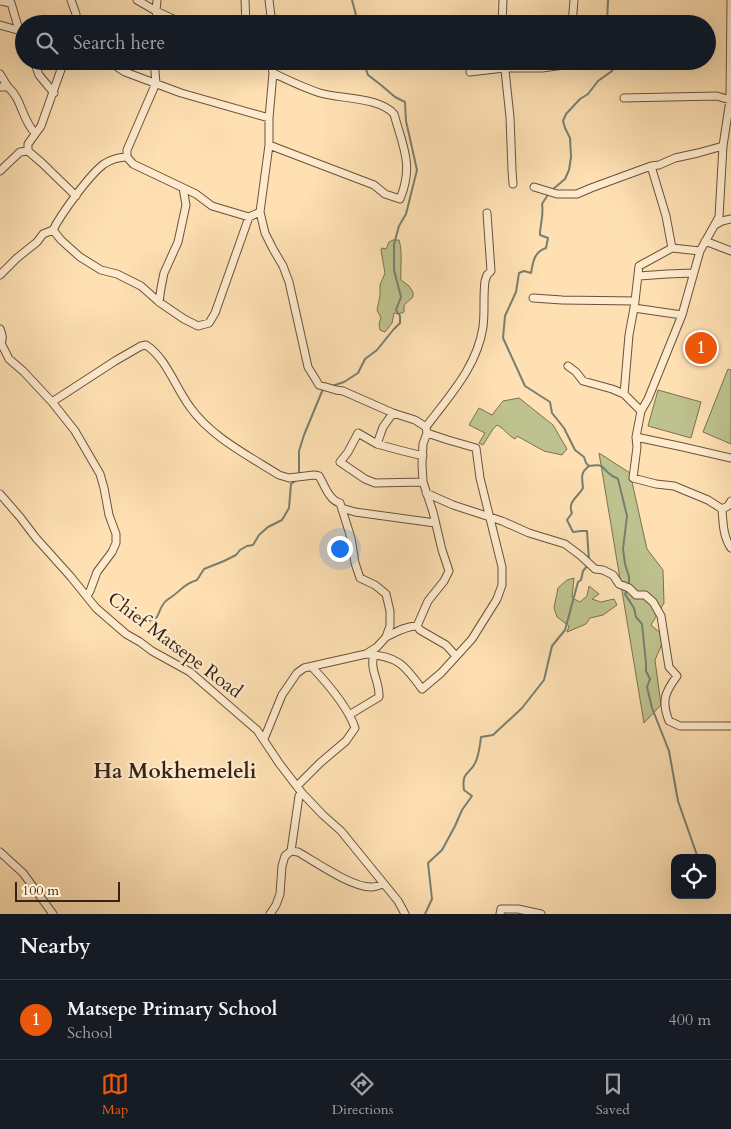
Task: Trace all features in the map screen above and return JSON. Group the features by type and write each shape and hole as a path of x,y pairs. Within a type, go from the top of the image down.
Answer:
{"street":[{"path":"71,0 76,15"},
{"path":"137,0 165,15"},
{"path":"157,0 157,15"},
{"path":"245,0 246,15"},
{"path":"270,0 271,15"},
{"path":"502,15 503,0"},
{"path":"573,15 574,0"},
{"path":"731,0 730,100 722,146 719,217 700,251 682,315 648,399 641,411 636,437 637,447 633,478 674,486 708,500 722,509 726,536 731,548"},
{"path":"0,1 10,3 15,15"},
{"path":"0,25 15,29"},
{"path":"37,70 39,75 54,93"},
{"path":"28,151 28,144 41,126 61,70"},
{"path":"122,70 181,93 269,118"},
{"path":"155,70 156,84 127,150 127,157 133,164 196,194 212,206 249,217 260,212"},
{"path":"272,70 269,145 260,212 265,232 283,266 289,282 308,367 319,385 342,390 393,413 415,420 426,430 448,440 476,448 480,478 502,567 502,585 497,599 472,639 441,673 422,689 403,666 395,660 382,655 366,654"},
{"path":"470,72 480,70"},
{"path":"505,70 510,117 513,184"},
{"path":"269,145 374,184 385,194 400,199 405,187 407,163 394,114 390,110 368,101 320,93 273,73"},
{"path":"0,74 4,87 14,92 26,119 36,132"},
{"path":"624,98 717,96 730,100"},
{"path":"534,187 557,194 577,194 675,158 722,146"},
{"path":"0,171 20,152 28,151 76,196"},
{"path":"0,275 37,242 43,234 53,230 76,196 104,164 116,157 127,157"},
{"path":"651,166 666,216 672,248"},
{"path":"159,302 164,273 178,242 186,205 182,188"},
{"path":"417,626 428,601 444,581 449,571 423,482 426,430 465,376 480,340 483,327 485,281 486,276 491,271 487,213"},
{"path":"53,230 80,257 101,270 116,274 141,286 159,302 198,326 209,323 215,314 249,217"},
{"path":"715,225 731,219"},
{"path":"705,241 731,251"},
{"path":"624,394 627,353 639,266 672,248 700,251"},
{"path":"639,276 693,273"},
{"path":"534,298 600,300 635,304 657,312 682,315"},
{"path":"0,329 2,334 1,343 9,359 52,402 75,431 100,474 109,515 116,534 116,543 112,552 97,572 87,596"},
{"path":"52,402 141,346 146,345 154,350 190,408 217,436 278,475 289,478 320,476 332,499 340,504 351,538 355,563 360,578 375,585 386,594 390,611 390,626 386,637"},
{"path":"568,366 583,381 624,394 641,411"},
{"path":"632,401 648,399"},
{"path":"377,444 383,427 393,413"},
{"path":"423,456 377,444 358,433 348,452 340,462 365,479 375,483 423,482"},
{"path":"636,437 731,458"},
{"path":"426,492 453,505 565,544 596,569 613,575 619,584 629,588 636,595 645,596 653,602 661,616 669,667 677,676 665,694 666,714 669,721 680,726 731,726"},
{"name":"Chief Matsepe Road","path":"0,494 96,608 136,641 190,672 257,730 279,763 323,815 340,831 398,901 405,914"},
{"path":"722,509 728,506 731,501"},
{"path":"342,510 435,523"},
{"path":"417,626 420,630 446,645 456,656"},
{"path":"264,740 282,695 297,673 304,668 366,654 377,647 386,637 400,630 417,626"},
{"path":"349,715 379,697 372,660 374,655"},
{"path":"270,914 280,894 282,866 285,856 291,851 300,789 320,763 349,737 355,728 349,715 326,682 312,667"},
{"path":"291,851 298,852 359,885 372,887 384,884"},
{"path":"0,852 23,873 53,914"},
{"path":"500,914 501,909 518,909 541,914"}],"green space":[{"path":"399,240 400,245 401,280 409,286 413,292 413,297 404,305 404,312 394,313 392,323 385,332 380,330 381,318 377,310 380,285 385,273 381,250 382,248 386,249 389,242"},
{"path":"728,369 731,370 731,444 703,432"},
{"path":"658,390 701,402 691,438 648,426"},
{"path":"519,398 553,425 567,449 562,455 544,451 517,436 515,439 497,425 483,445 479,443 485,433 469,425 479,408 492,415 503,401"},
{"path":"599,453 630,473 647,549 663,570 664,603 651,625 665,637 655,660 661,705 644,723"},
{"path":"574,578 572,598 580,602 587,596 589,586 599,594 592,599 601,602 614,599 617,605 603,615 590,618 586,624 567,632 569,626 557,617 554,608 558,588 567,580"}],"waterway":[{"path":"352,0 356,15"},
{"path":"607,15 608,0"},
{"path":"332,386 344,382 358,373 365,359 377,350 400,323 400,316 396,310 401,297 394,270 394,244 399,226 406,214 417,170 406,121 405,102 395,97 368,75 366,70"},
{"path":"552,190 565,179 569,170 571,157 570,138 563,121 566,114 580,99 588,94 598,81 613,70"},
{"path":"549,193 542,204 543,212 540,231 540,235 548,238 546,248 539,252 533,261 531,273 524,271 519,273 516,292 505,316 503,338 525,386 550,402 552,413 564,428 575,450 584,457 589,466 583,473 583,488 572,503 572,513 567,520 573,532 587,531 589,561"},
{"path":"299,475 299,451 323,389"},
{"path":"589,466 600,466 618,479 627,516 623,549 629,585"},
{"path":"145,622 157,617 165,601 185,586 197,580 204,569 236,555 247,546 253,545 259,535 268,527 282,520 289,508 291,484 298,479"},
{"path":"425,914 432,899 428,863 442,850 462,810 472,796 464,790 463,784 465,776 472,769 476,761 481,737 493,735 522,708 544,680 552,646 565,630 578,582 581,580 583,571 588,565"},
{"path":"628,589 625,594 634,608 636,617 642,624 646,671 650,679 647,687 652,708 669,751 678,801 697,854"}],"place":[{"name":"Matsepe Primary School","path":"701,348"}],"district":[{"name":"Ha Mokhemeleli","path":"175,771"}]}
